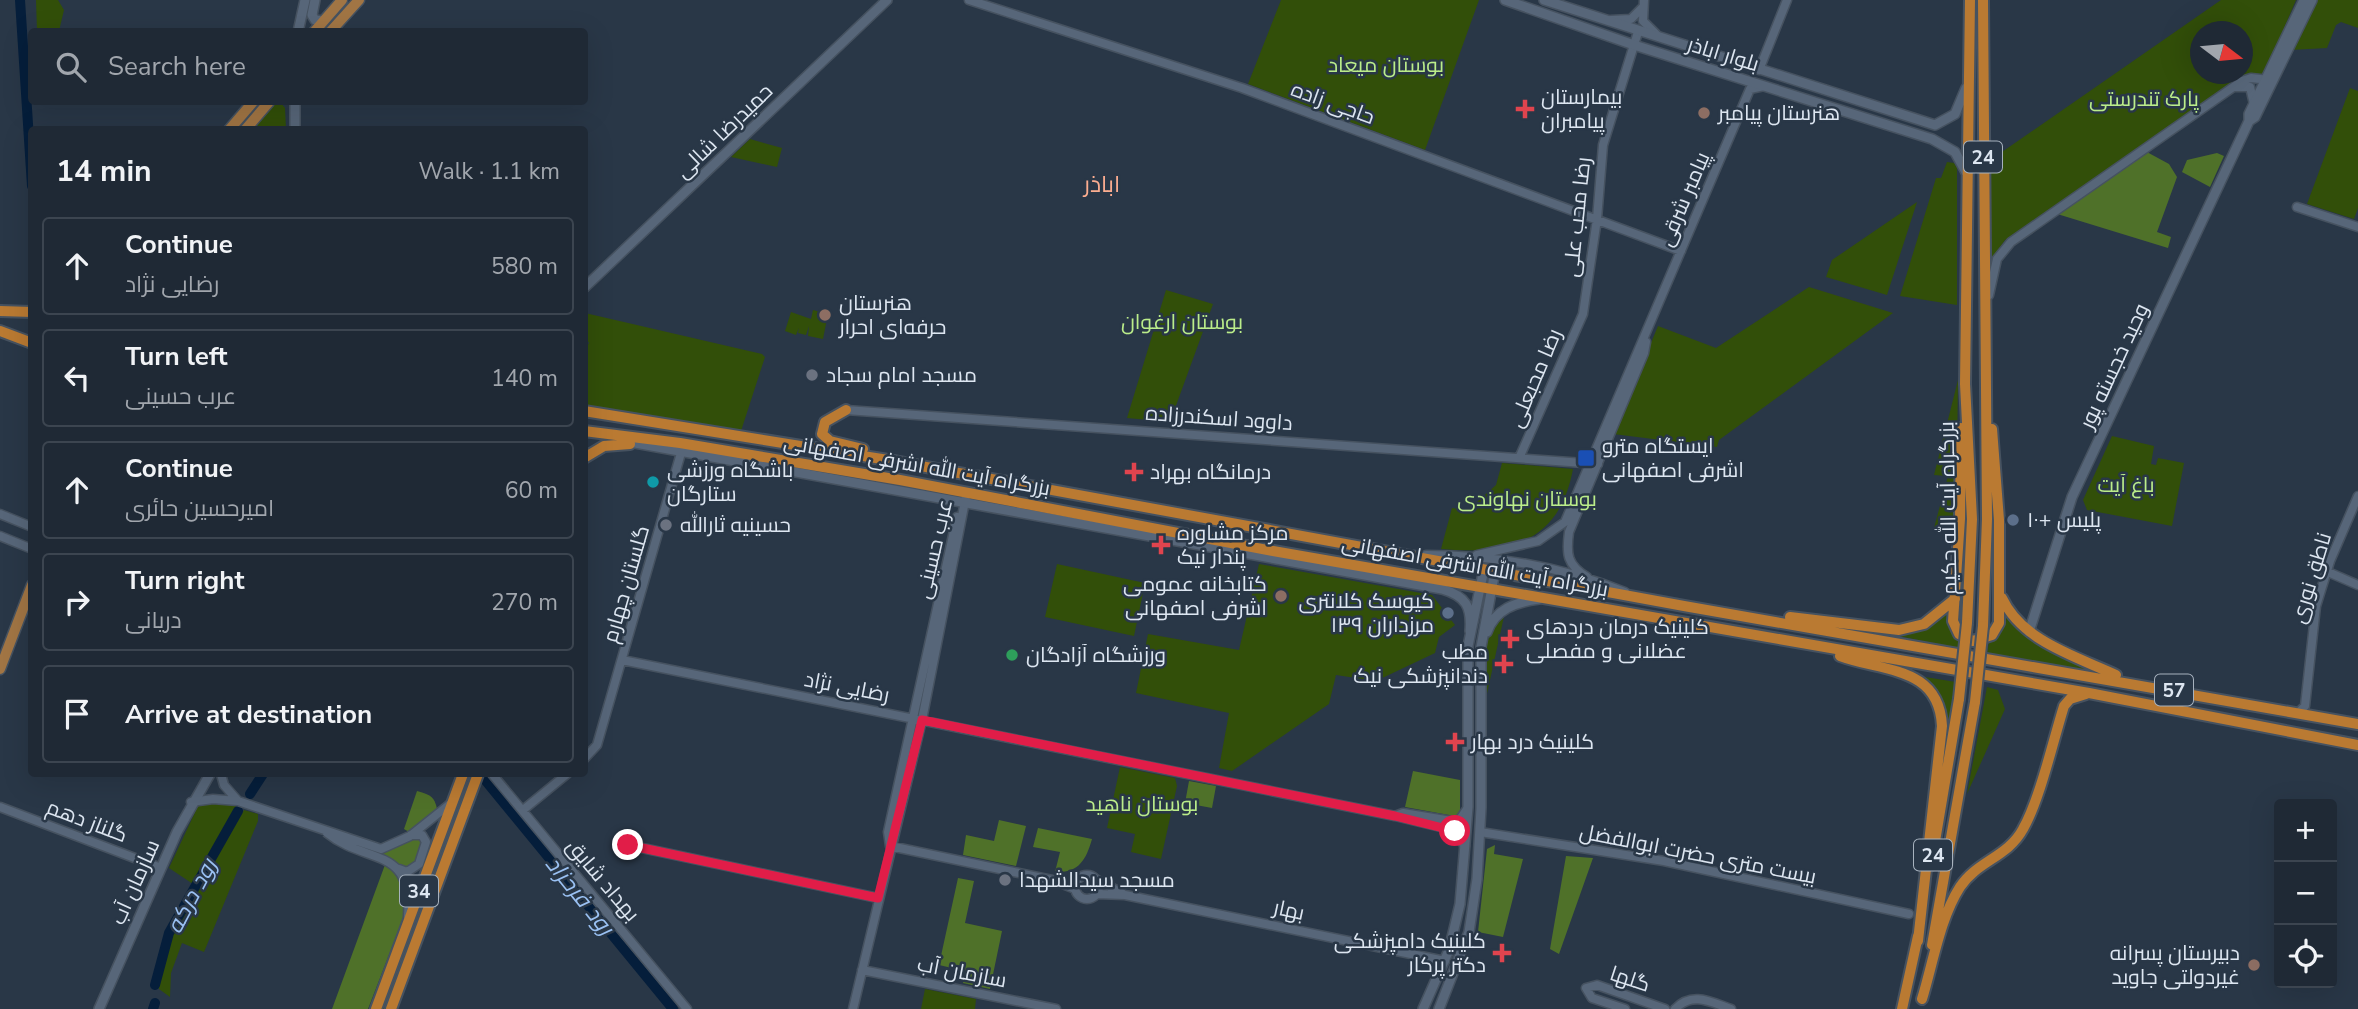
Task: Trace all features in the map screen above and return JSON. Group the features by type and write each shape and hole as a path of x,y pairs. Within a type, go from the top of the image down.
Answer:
{"highway":[{"name":"بزرگراه آیت الله حکیم","path":"1902,1009 1918,942 1959,699 1967,623 1972,519 1965,384 1970,0"},
{"name":"بزرگراه آیت الله حکیم","path":"1920,1004 1975,702 1983,626 1987,519 1983,0"},
{"path":"0,311 28,312"},
{"path":"0,331 28,341"},
{"path":"1965,384 1955,628 1968,639 1978,641 1986,639 1997,629 1999,592 1996,468 1986,391"},
{"path":"846,410 825,422 824,436 888,460"},
{"name":"بزرگراه آیت الله اشرفی اصفهانی","path":"588,412 888,460 1637,597 2358,724"},
{"name":"بزرگراه آیت الله اشرفی اصفهانی","path":"588,431 680,443 1273,555 1486,587 2089,693 2358,745"},
{"path":"588,456 604,446 630,444"},
{"path":"1999,592 2008,611 2029,632 2130,682"},
{"path":"1743,615 1790,617 1899,630 1930,621 1955,599"},
{"path":"1815,646 1847,659 1906,673 1931,690 1939,705 1942,726 1918,942"},
{"path":"1920,1004 1960,886 1979,867 2013,846 2024,827 2064,706 2070,698 2089,693"},
{"name":"34","path":"376,1009 462,777"},
{"name":"34","path":"391,1009 477,777"}],"main road":[{"path":"298,28 304,0"},
{"path":"308,28 314,0"},
{"path":"317,28 342,0"},
{"path":"334,28 359,0"},
{"name":"حمیدرضا شالی","path":"588,284 887,0"},
{"name":"بلوار اباذر","path":"1505,0 1634,45 1931,139 1955,152 1967,175"},
{"name":"بلوار اباذر","path":"1544,0 1935,125"},
{"name":"وحید خجسته پور","path":"2249,121 2255,117 2304,0"},
{"name":"وحید خجسته پور","path":"2029,632 2067,512 2249,121 2254,103 2312,0"},
{"path":"312,15 315,20 323,21"},
{"path":"1931,139 1941,135 1935,125 1950,119 1962,103 1969,69"},
{"path":"232,126 250,105"},
{"path":"248,126 266,105"},
{"path":"295,105 295,126"},
{"path":"610,434 630,444 964,498"},
{"path":"1273,555 1452,592 1468,604 1468,807 1460,904 1445,961 1423,1009"},
{"path":"1470,631 1490,570"},
{"path":"1438,1009 1469,932 1477,879 1480,832 1481,647 1486,587"},
{"path":"0,669 28,596"},
{"path":"1481,647 1490,624 1505,609 1516,603 1546,598"},
{"path":"1467,685 1474,681 1481,684"},
{"name":"سازمان آب","path":"99,1009 191,802 208,777"}],"street":[{"name":"حاجی زاده","path":"969,0 1242,88 1681,251"},
{"path":"1759,69 1787,0"},
{"path":"1609,20 1631,19 1643,4"},
{"path":"1643,4 1646,26 1664,40"},
{"name":"رضا محب علی","path":"1583,314 1597,219 1603,145 1638,32"},
{"path":"1985,315 1997,259 2011,242 2247,79 2269,80"},
{"name":"پیامبر شرقی","path":"1587,577 1571,565 1566,552 1569,532 1594,463 1750,89 1765,86"},
{"path":"2233,88 2250,88 2254,103"},
{"path":"2297,207 2358,227"},
{"name":"رضا محبعلی","path":"1520,456 1583,314"},
{"name":"داوود اسکندرزاده","path":"846,410 1594,463"},
{"name":"گلستان چهارم","path":"588,755 597,745 681,453"},
{"name":"پیامبر شرقی","path":"1477,555 1538,541 1566,522 1594,463"},
{"name":"ناطق نوری","path":"2299,712 2305,706 2311,634 2328,572 2358,496"},
{"name":"عرب حسینی","path":"853,1009 890,846 896,834 964,498"},
{"path":"0,514 28,525"},
{"path":"0,536 28,547"},
{"path":"1409,555 1477,555 1587,577 1637,597"},
{"path":"2328,572 2358,585"},
{"name":"رضایی نژاد","path":"622,660 1395,816 1453,830 1465,846"},
{"path":"222,777 224,785 238,801"},
{"name":"بهداد شایق","path":"495,777 687,1009"},
{"path":"523,810 563,777"},
{"path":"191,802 213,799 238,801 381,849 410,836 454,799"},
{"name":"گلناز دهم","path":"0,807 161,868"},
{"name":"رضایی نژاد","path":"1395,816 1403,813 1458,822 1468,807"},
{"path":"325,831 335,840 383,857 398,869 408,890 408,920"},
{"name":"بیست متری حضرت ابوالفضل","path":"1480,832 1664,861 1909,914"},
{"path":"398,869 413,871 423,855 425,837 410,836"},
{"path":"628,845 878,898"},
{"path":"890,846 1052,880 1075,890 1083,899 1097,894 1125,895"},
{"path":"1052,880 1077,879 1088,874 1125,895"},
{"path":"1075,890 1077,879"},
{"path":"1097,879 1097,894"},
{"name":"بهار","path":"1125,895 1445,961"},
{"name":"سازمان آب","path":"862,970 1056,1009"},
{"name":"گلها","path":"1625,1009 1592,998 1586,988 1597,985 1665,1009"},
{"path":"1675,1009 1685,1001 1697,999 1731,1009"}],"green space":[{"path":"36,0 58,0 64,10 60,28 37,28"},
{"name":"بوستان میعاد","path":"1281,0 1479,0 1425,150 1248,84"},
{"name":"پارک تندرستی","path":"2221,0 2296,0 2264,75 2253,76 2253,21 2191,21"},
{"path":"2315,0 2358,0 2358,28 2341,22 2336,25 2327,48 2290,50"},
{"name":"پارک تندرستی","path":"2190,22 2190,84 2233,84 2005,240 1996,253 1989,282 1989,161"},
{"path":"2350,88 2358,91 2358,208 2354,219 2307,204"},
{"path":"272,105 283,105 285,108 286,126 255,126"},
{"path":"750,139 782,148 777,167 731,157"},
{"path":"2145,151 2169,164 2177,177 2157,232 2171,237 2168,248 2054,213"},
{"path":"2217,153 2224,156 2210,187 2182,172 2187,160"},
{"path":"1947,162 1954,163 1957,168 1957,305 1900,296 1936,178 1941,178"},
{"path":"1917,202 1887,295 1826,277 1832,260"},
{"path":"1809,287 1893,313 1719,440 1717,447 1613,434 1658,326 1716,348"},
{"name":"بوستان ارغوان","path":"1166,290 1213,304 1170,422 1127,418"},
{"path":"813,310 828,314 823,339 808,336 809,326 806,335 798,333 799,328 796,335 785,331 791,312 811,319"},
{"path":"588,314 762,354 765,357 741,431 588,406"},
{"path":"1958,380 1956,535 1934,528 1948,476 1934,475"},
{"name":"باغ آیت","path":"2112,436 2154,446 2151,464 2156,465 2158,458 2184,463 2172,526 2087,510 2083,500"},
{"name":"بوستان نهاوندی","path":"1502,463 1573,469 1566,494 1556,514 1528,539 1509,546 1489,549 1441,549 1452,508 1468,510 1496,485"},
{"path":"1057,564 1145,583 1134,636 1045,617"},
{"path":"1259,564 1432,595 1455,625 1439,637 1435,653 1376,681 1336,675 1329,704 1232,771 1219,768 1229,713 1136,693 1148,634 1239,650"},
{"path":"1951,606 1961,640 1959,648 1893,635 1924,626"},
{"path":"2005,611 2107,674 1987,654 1989,642 2002,629"},
{"path":"1505,612 1486,698 1485,663 1488,641 1497,621"},
{"path":"1919,676 1956,682 1928,864 1944,730"},
{"path":"1987,687 1998,690 2005,709 1967,794"},
{"name":"بوستان ناهید","path":"1120,767 1175,778 1177,786 1161,859 1131,852 1135,834 1107,828"},
{"path":"1413,771 1460,780 1460,817 1405,807"},
{"path":"467,777 473,777 387,1009 382,1009"},
{"path":"1189,781 1216,786 1212,808 1185,803"},
{"path":"417,791 432,797 438,813 409,832 404,829"},
{"path":"211,801 236,806 236,810 193,884 169,868 198,806"},
{"path":"244,810 258,814 258,821 204,952 182,943 171,973 170,997 159,989 158,985 171,936"},
{"path":"999,820 1026,826 1016,866 963,855 966,835 994,841"},
{"path":"1038,828 1092,839 1084,859 1076,868 1055,872 1060,852 1033,847"},
{"path":"416,837 423,839 416,864 404,869 382,854"},
{"path":"1495,845 1494,854 1523,859 1503,937 1478,932 1487,849"},
{"path":"1566,856 1593,858 1559,954 1550,949"},
{"path":"386,862 402,879 404,916 368,1009 332,1009"},
{"path":"958,878 974,881 965,923 1002,931 990,989 963,983 965,971 939,965"},
{"path":"925,989 976,999 975,1009 921,1009"}],"waterway":[{"name":"رود درکه","path":"20,0 28,126"},
{"name":"رود درکه","path":"250,794 261,777"},
{"name":"رود فرحزاد","path":"486,781 673,1009"},
{"name":"رود درکه","path":"155,985 169,933 238,811"},
{"name":"رود درکه","path":"153,1009 155,1003"}],"place":[{"name":"بیمارستان پیامبران","path":"1525,109"},
{"name":"هنرستان پیامبر","path":"1704,113"},
{"name":"هنرستان حرفه‌ای احرار","path":"825,315"},
{"name":"مسجد امام سجاد","path":"812,375"},
{"name":"ایستگاه مترو اشرفی اصفهانی","path":"1586,458"},
{"name":"درمانگاه بهراد","path":"1134,472"},
{"name":"باشگاه ورزشی ستارگان","path":"653,482"},
{"name":"پلیس +۱۰","path":"2013,520"},
{"name":"حسینیه ثارالله","path":"666,525"},
{"name":"مرکز مشاوره پندار نیک","path":"1161,545"},
{"name":"کتابخانه عمومی اشرفی اصفهانی","path":"1281,596"},
{"name":"کیوسک کلانتری ۱۳۹ مرزداران","path":"1448,613"},
{"name":"کلینیک درمان دردهای عضلانی و مفصلی","path":"1510,639"},
{"name":"ورزشگاه آزادگان","path":"1012,655"},
{"name":"مطب دندانپزشکی نیک","path":"1504,664"},
{"name":"کلینیک درد بهار","path":"1455,742"},
{"name":"مسجد سیدالشهدا","path":"1005,880"},
{"name":"کلینیک دامپزشکی دکتر پرکار","path":"1502,953"},
{"name":"دبیرستان پسرانه غیردولتی جاوید","path":"2254,965"}],"district":[{"name":"اباذر","path":"1102,184"}],"route":[{"path":"628,845 878,898 890,846 896,834 922,720 1395,816 1455,831"}]}
